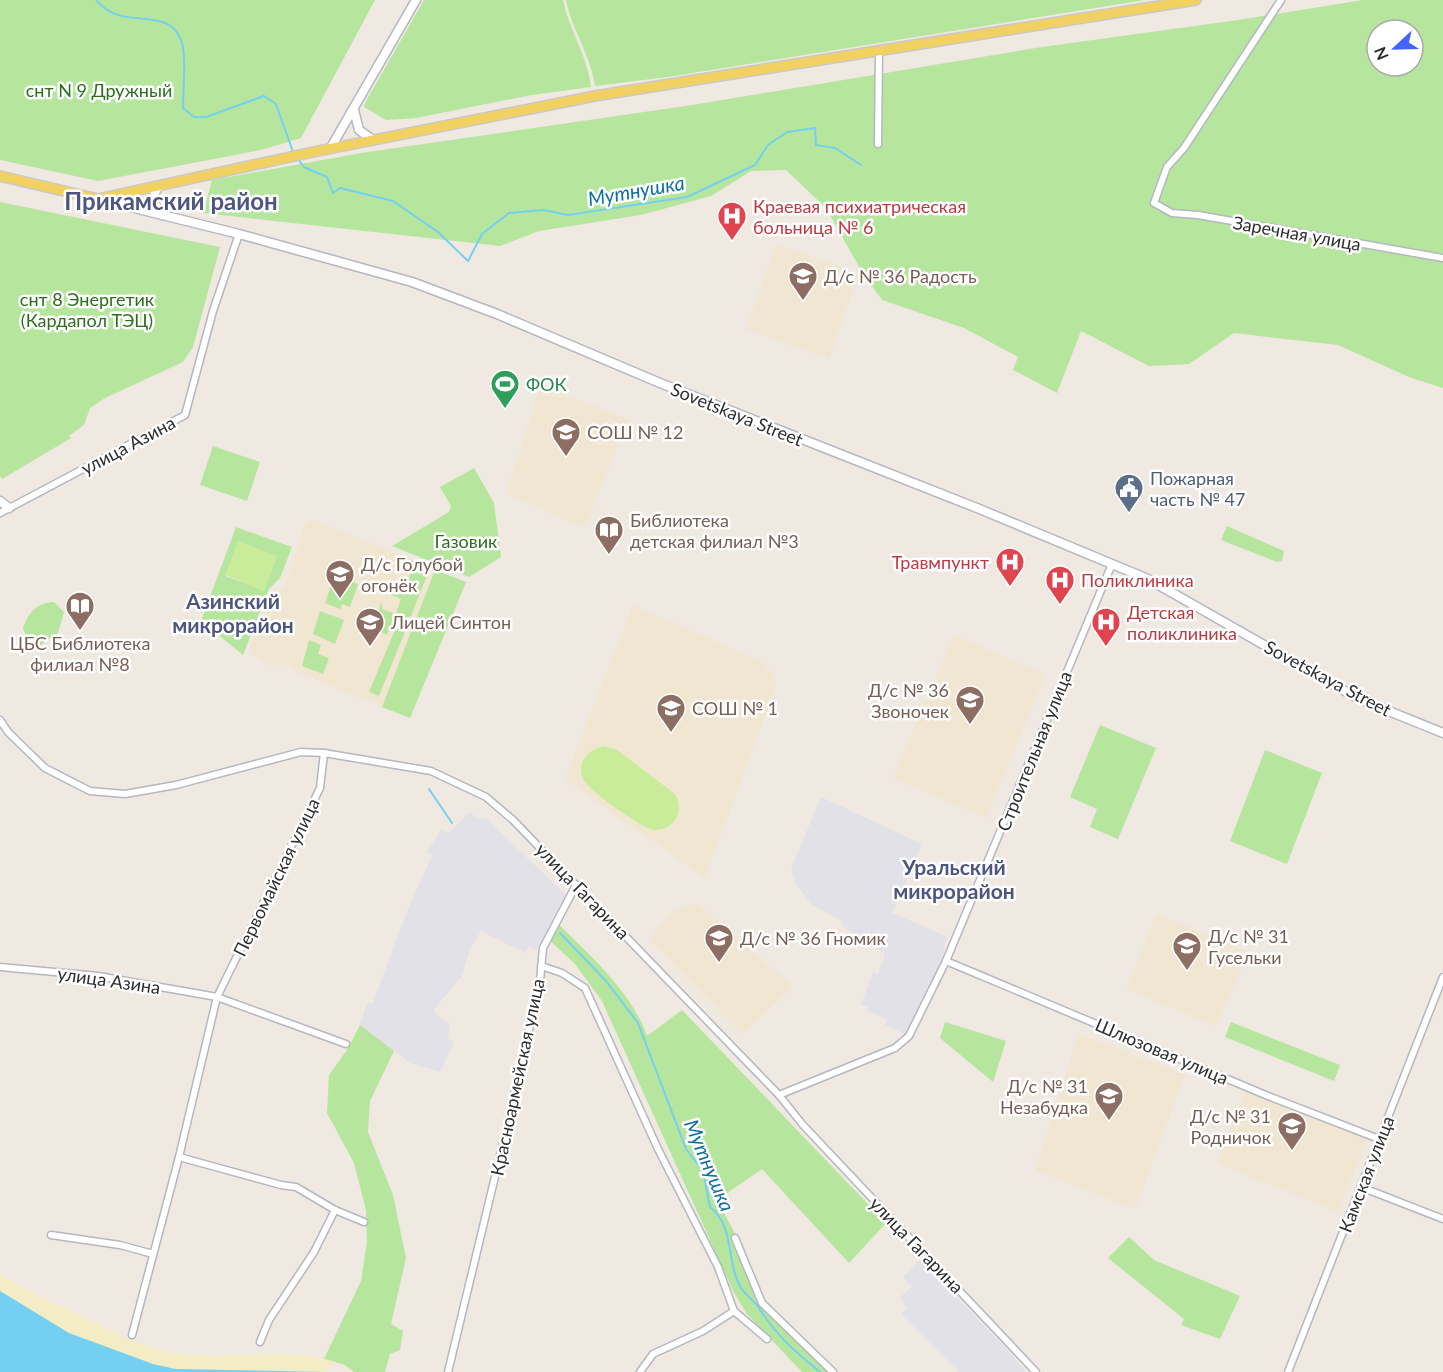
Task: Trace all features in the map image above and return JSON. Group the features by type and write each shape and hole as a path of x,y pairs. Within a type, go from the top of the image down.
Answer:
{"main road":[{"path":"330,149 416,0"},
{"path":"98,199 313,152 657,84 1196,0"},
{"path":"354,110 359,130 373,140"},
{"name":"Sovetskaya Street","path":"0,176 239,234 412,282 447,295 1112,564 1162,586 1359,699 1443,733"},
{"path":"159,186 153,193 153,200 163,215"},
{"path":"0,501 9,508"}],"street":[{"name":"Заречная улица","path":"1281,0 1184,148 1167,168 1154,204 1172,213 1198,215 1443,258"},
{"path":"878,144 879,50"},
{"name":"улица Азина","path":"0,513 185,415 213,311 239,234"},
{"name":"Строительная улица","path":"780,1095 895,1048 909,1036 946,961 1112,564"},
{"name":"улица Гагарина","path":"0,720 8,732 45,768 90,791 134,793 176,785 301,752 324,753 431,771 486,797 513,820 780,1095 803,1125 1036,1372"},
{"name":"Первомайская улица","path":"132,1335 179,1158 217,996 320,788 324,753"},
{"path":"541,966 543,948 576,885"},
{"name":"Шлюзовая улица","path":"946,961 1268,1096 1379,1139"},
{"name":"Красноармейская улица","path":"448,1372 487,1215 541,966 562,973 585,988 658,1149 718,1266 734,1311"},
{"name":"улица Азина","path":"0,967 98,976 217,996"},
{"name":"Камская улица","path":"1288,1372 1379,1139 1440,995 1443,976"},
{"path":"217,996 346,1044"},
{"path":"179,1158 296,1187 335,1210 364,1222"},
{"path":"1361,1187 1443,1219"},
{"path":"260,1342 270,1320 314,1252 335,1210"},
{"path":"51,1235 120,1245 153,1254"},
{"path":"735,1238 762,1303 833,1372"},
{"path":"640,1372 653,1354 703,1331 734,1311 768,1339"}],"shaded area":[{"name":"Д/с № 36 Радость","path":"776,244 859,274 829,359 746,329"},
{"name":"СОШ № 12","path":"541,385 629,420 584,528 506,493"},
{"path":"312,519 466,582 410,718 297,672 289,665 268,665 251,654 250,646 273,591 284,588 305,524"},
{"name":"СОШ № 1","path":"633,605 762,662 774,676 776,687 705,878 565,779"},
{"name":"Д/с № 36 Звоночек","path":"954,635 1046,675 986,818 893,778"},
{"path":"821,797 922,844 892,913 946,936 942,961 907,1035 885,1025 887,1019 867,1011 868,1007 861,1005 873,972 878,974 885,954 846,929 841,925 842,921 811,904 796,884 791,869"},
{"path":"470,812 478,819 486,818 568,897 536,950 529,947 525,953 481,931 470,949 462,976 435,1008 435,1013 450,1024 448,1038 454,1042 440,1072 410,1063 360,1025 367,1003 373,1003 408,909 432,856 427,851 442,829 448,834"},
{"name":"Д/с № 36 Гномик","path":"697,903 793,986 743,1035 649,939 675,909"},
{"name":"Д/с № 31 Гусельки","path":"1157,914 1249,952 1216,1026 1126,989"},
{"name":"Д/с № 31 Незабудка","path":"1079,1034 1185,1075 1135,1209 1035,1170"},
{"name":"Д/с № 31 Родничок","path":"1246,1090 1367,1139 1338,1212 1217,1163"},
{"path":"920,1259 1026,1372 959,1372 901,1314 907,1308 900,1297 912,1287 903,1277"}],"green space":[{"name":"снт N 9 Дружный","path":"0,0 375,0 301,138 261,150 98,181 0,160"},
{"path":"424,0 563,0 586,65 591,87 532,95 416,118 386,120 364,107"},
{"path":"566,0 1145,0 668,77 595,86 590,64 572,22"},
{"path":"1363,0 1443,0 1443,388 1409,377 1338,345 1234,333 1189,364 1149,366 1081,331 1057,393 1013,370 1018,357 964,328 882,300 862,272 826,208 786,170 751,171 711,196 641,215 539,231 500,246 203,213 212,180 361,153 692,105 1042,47"},
{"name":"снт 8 Энергетик (Кардапол ТЭЦ)","path":"0,202 220,247 193,347 183,362 105,398 90,408 84,425 69,436 71,438 2,479 0,476"},
{"path":"213,446 260,462 247,501 200,485"},
{"name":"Газовик","path":"474,468 494,503 501,557 469,577 392,546 449,512 451,506 440,487"},
{"path":"1227,526 1284,551 1282,561 1277,562 1221,540"},
{"path":"236,527 292,547 280,578 269,589 243,655 201,621","holes":["277,556 264,590 225,576"]},
{"path":"238,541 277,556 264,591 225,575"},
{"path":"403,557 430,568 411,616 390,627 387,635 382,633 386,620 376,617 382,601 382,609 396,614 401,599 389,594 393,582 406,586 411,573 399,568"},
{"path":"435,570 466,582 410,718 382,707"},
{"path":"334,577 358,584 350,607 342,604 340,609 325,603"},
{"path":"54,602 64,612 58,633 41,645 30,643 23,629 27,618 38,606"},
{"path":"320,611 344,620 335,644 313,634"},
{"path":"408,624 379,696 369,692 395,630"},
{"path":"309,640 321,645 318,654 329,658 323,674 302,666"},
{"path":"1100,725 1156,748 1118,839 1090,827 1097,809 1070,797"},
{"path":"604,746 617,750 675,794 679,811 671,825 654,830 648,828 618,810 586,783 581,771 584,760 592,751"},
{"path":"1265,750 1322,773 1287,864 1230,841"},
{"path":"554,920 594,959 620,989 631,1004 647,1036 682,1010 886,1223 849,1263 762,1169 717,1200 736,1235 732,1238 760,1304 830,1372 802,1372 747,1314 733,1291 602,1001 575,964 545,936"},
{"path":"945,1022 1006,1041 993,1082 940,1038"},
{"path":"1231,1022 1340,1065 1334,1081 1225,1037"},
{"path":"360,1025 394,1051 370,1101 368,1132 393,1195 406,1258 391,1324 403,1331 400,1350 390,1354 385,1372 354,1372 345,1365 324,1359 361,1281 367,1242 366,1210 354,1163 327,1113 329,1075 347,1050"},
{"path":"1129,1237 1154,1260 1240,1296 1220,1339 1181,1325 1184,1319 1108,1258"}],"sand":[{"path":"0,1274 134,1342 167,1352 209,1356 294,1355 336,1362 323,1372 175,1369 148,1363 93,1344 59,1328 0,1291"}],"water":[{"path":"0,1291 69,1333 153,1364 175,1369 325,1372 0,1372"}],"waterway":[{"path":"96,0 107,10 120,16 158,21 169,25 178,33 184,55 183,108 194,117 206,117 264,96 276,104 293,152"},
{"name":"Мутнушка","path":"298,159 304,167 327,177 333,193 340,188 393,201 438,232 468,261 482,234 509,213 544,210 568,215 687,197 755,165 768,145 787,132 815,128 816,145 835,148 861,165"},
{"name":"Мутнушка","path":"429,789 452,823"},
{"name":"Мутнушка","path":"560,933 606,981 638,1023 686,1149 703,1171 710,1207 718,1215 727,1234 733,1267 741,1288 785,1341 820,1372"}],"place":[{"name":"Краевая психиатрическая больница № 6","path":"732,242"},
{"name":"Д/с № 36 Радость","path":"803,302"},
{"name":"ФОК","path":"505,410"},
{"name":"СОШ № 12","path":"566,458"},
{"name":"Пожарная часть № 47","path":"1129,514"},
{"name":"Библиотека детская филиал №3","path":"609,556"},
{"name":"Травмпункт","path":"1010,588"},
{"name":"Д/с Голубой огонёк","path":"340,600"},
{"name":"Поликлиника","path":"1060,606"},
{"name":"ЦБС Библиотека филиал №8","path":"80,632"},
{"name":"Лицей Синтон","path":"370,648"},
{"name":"Детская поликлиника","path":"1106,648"},
{"name":"Д/с № 36 Звоночек","path":"970,726"},
{"name":"СОШ № 1","path":"671,734"},
{"name":"Д/с № 36 Гномик","path":"719,964"},
{"name":"Д/с № 31 Гусельки","path":"1187,972"},
{"name":"Д/с № 31 Незабудка","path":"1109,1122"},
{"name":"Д/с № 31 Родничок","path":"1292,1152"}],"district":[{"name":"Прикамский район","path":"171,200"},
{"name":"Азинский микрорайон","path":"233,612"},
{"name":"Уральский микрорайон","path":"954,878"}]}
